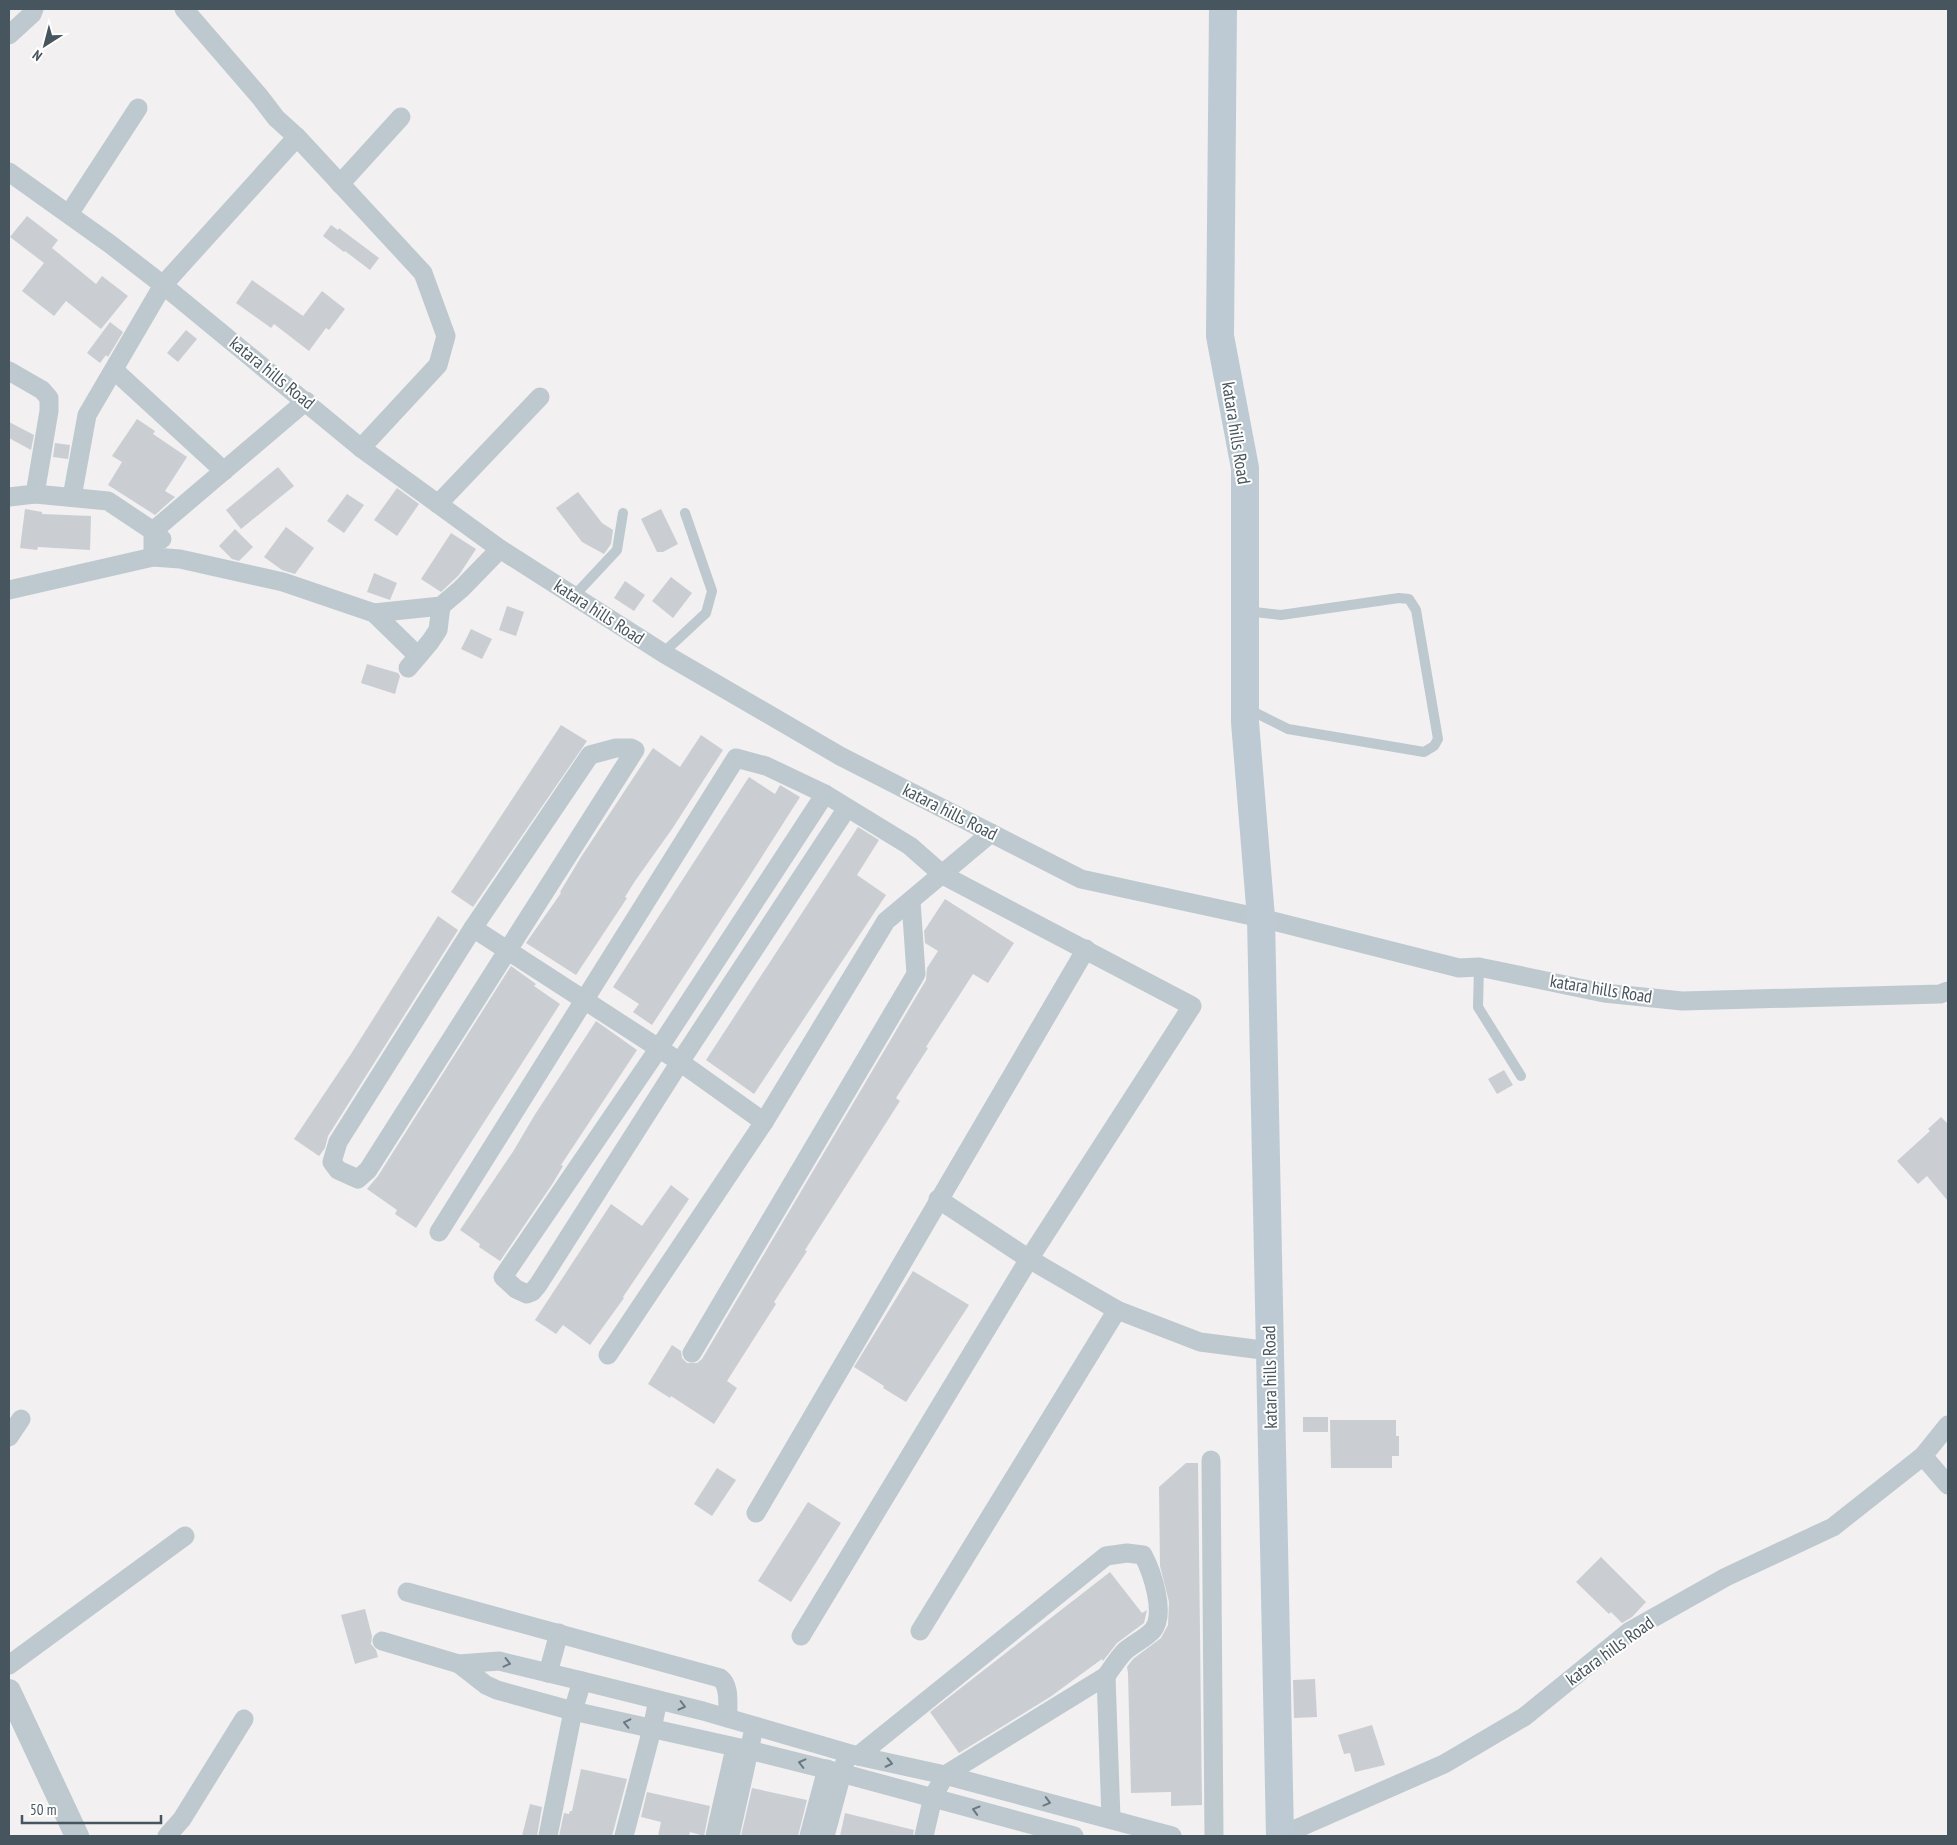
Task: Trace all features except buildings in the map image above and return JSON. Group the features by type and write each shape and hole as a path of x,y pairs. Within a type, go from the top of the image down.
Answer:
{"main road":[{"name":"katara hills Road","path":"1223,9 1220,336 1245,468 1245,708 1261,918 1280,1836"}],"street":[{"path":"9,35 32,14 34,9"},
{"path":"184,9 276,118 296,137 423,274 446,336 438,366 361,448"},
{"path":"69,214 138,108"},
{"path":"340,184 402,116"},
{"path":"72,496 86,415 163,285 296,137"},
{"name":"katara hills Road","path":"9,172 69,214 163,285 361,448 500,549 663,653 840,756 1081,879 1261,918 1459,968 1479,968 1604,992 1682,1001 1940,994 1948,991"},
{"path":"114,370 224,471"},
{"path":"9,371 42,390 49,398 49,411 35,494"},
{"path":"438,504 540,397"},
{"path":"153,557 154,530 306,401"},
{"path":"9,497 35,494 72,496 108,501 154,530 180,559"},
{"path":"9,590 153,557 180,559 283,582 374,613 441,606 500,549"},
{"path":"374,613 413,662 438,630 441,606"},
{"path":"616,748 635,750 508,950 368,1170 358,1179 338,1170 332,1162 338,1142 473,928 590,755 616,748"},
{"path":"439,1232 736,758 766,766 825,794 910,846 943,875 1192,1006 1029,1259 801,1636"},
{"path":"825,794 659,1048 503,1277 516,1289 527,1294 532,1292 538,1285 680,1062 847,808"},
{"path":"608,1355 764,1122 886,921 991,833"},
{"path":"692,1352 916,974 911,901"},
{"path":"473,928 680,1062 764,1122"},
{"path":"756,1513 1086,949"},
{"path":"938,1199 1029,1259 1118,1310 1200,1342 1270,1351"},
{"path":"920,1631 1118,1310"},
{"path":"9,1437 21,1419"},
{"name":"katara hills Road","path":"1280,1836 1444,1764 1524,1717 1630,1632 1726,1577 1833,1527 1923,1456 1948,1425"},
{"path":"1923,1456 1948,1485"},
{"path":"1211,1460 1214,1836"},
{"path":"9,1665 185,1536"},
{"path":"809,1836 834,1771 852,1755 1106,1556 1127,1553 1143,1555 1149,1566 1157,1598 1158,1618 1153,1630 1124,1652 1106,1676 944,1775 933,1797 924,1836"},
{"path":"407,1592 720,1678 725,1681 727,1688 728,1718"},
{"path":"548,1674 559,1633"},
{"path":"382,1640 459,1664 486,1685 497,1690 573,1711 742,1749 933,1797 1017,1829 1074,1836"},
{"path":"459,1664 498,1661 582,1681 728,1718 852,1755 944,1775 1172,1836"},
{"path":"1106,1676 1111,1819"},
{"path":"548,1836 573,1711 582,1681"},
{"path":"9,1691 77,1836"},
{"path":"624,1836 658,1700"},
{"path":"167,1836 182,1819 244,1719"},
{"path":"715,1836 742,1749 755,1726"},
{"path":"730,1836 742,1749"},
{"path":"825,1836 834,1771"},
{"path":"1017,1829 1026,1796"}],"lane":[{"path":"574,596 617,550 623,513"},
{"path":"663,653 706,613 712,591 685,513"},
{"path":"1245,611 1281,615 1399,598 1409,599 1416,610 1438,739 1434,746 1424,752 1288,729 1245,708"},
{"path":"1479,968 1478,1007 1521,1076"}]}
